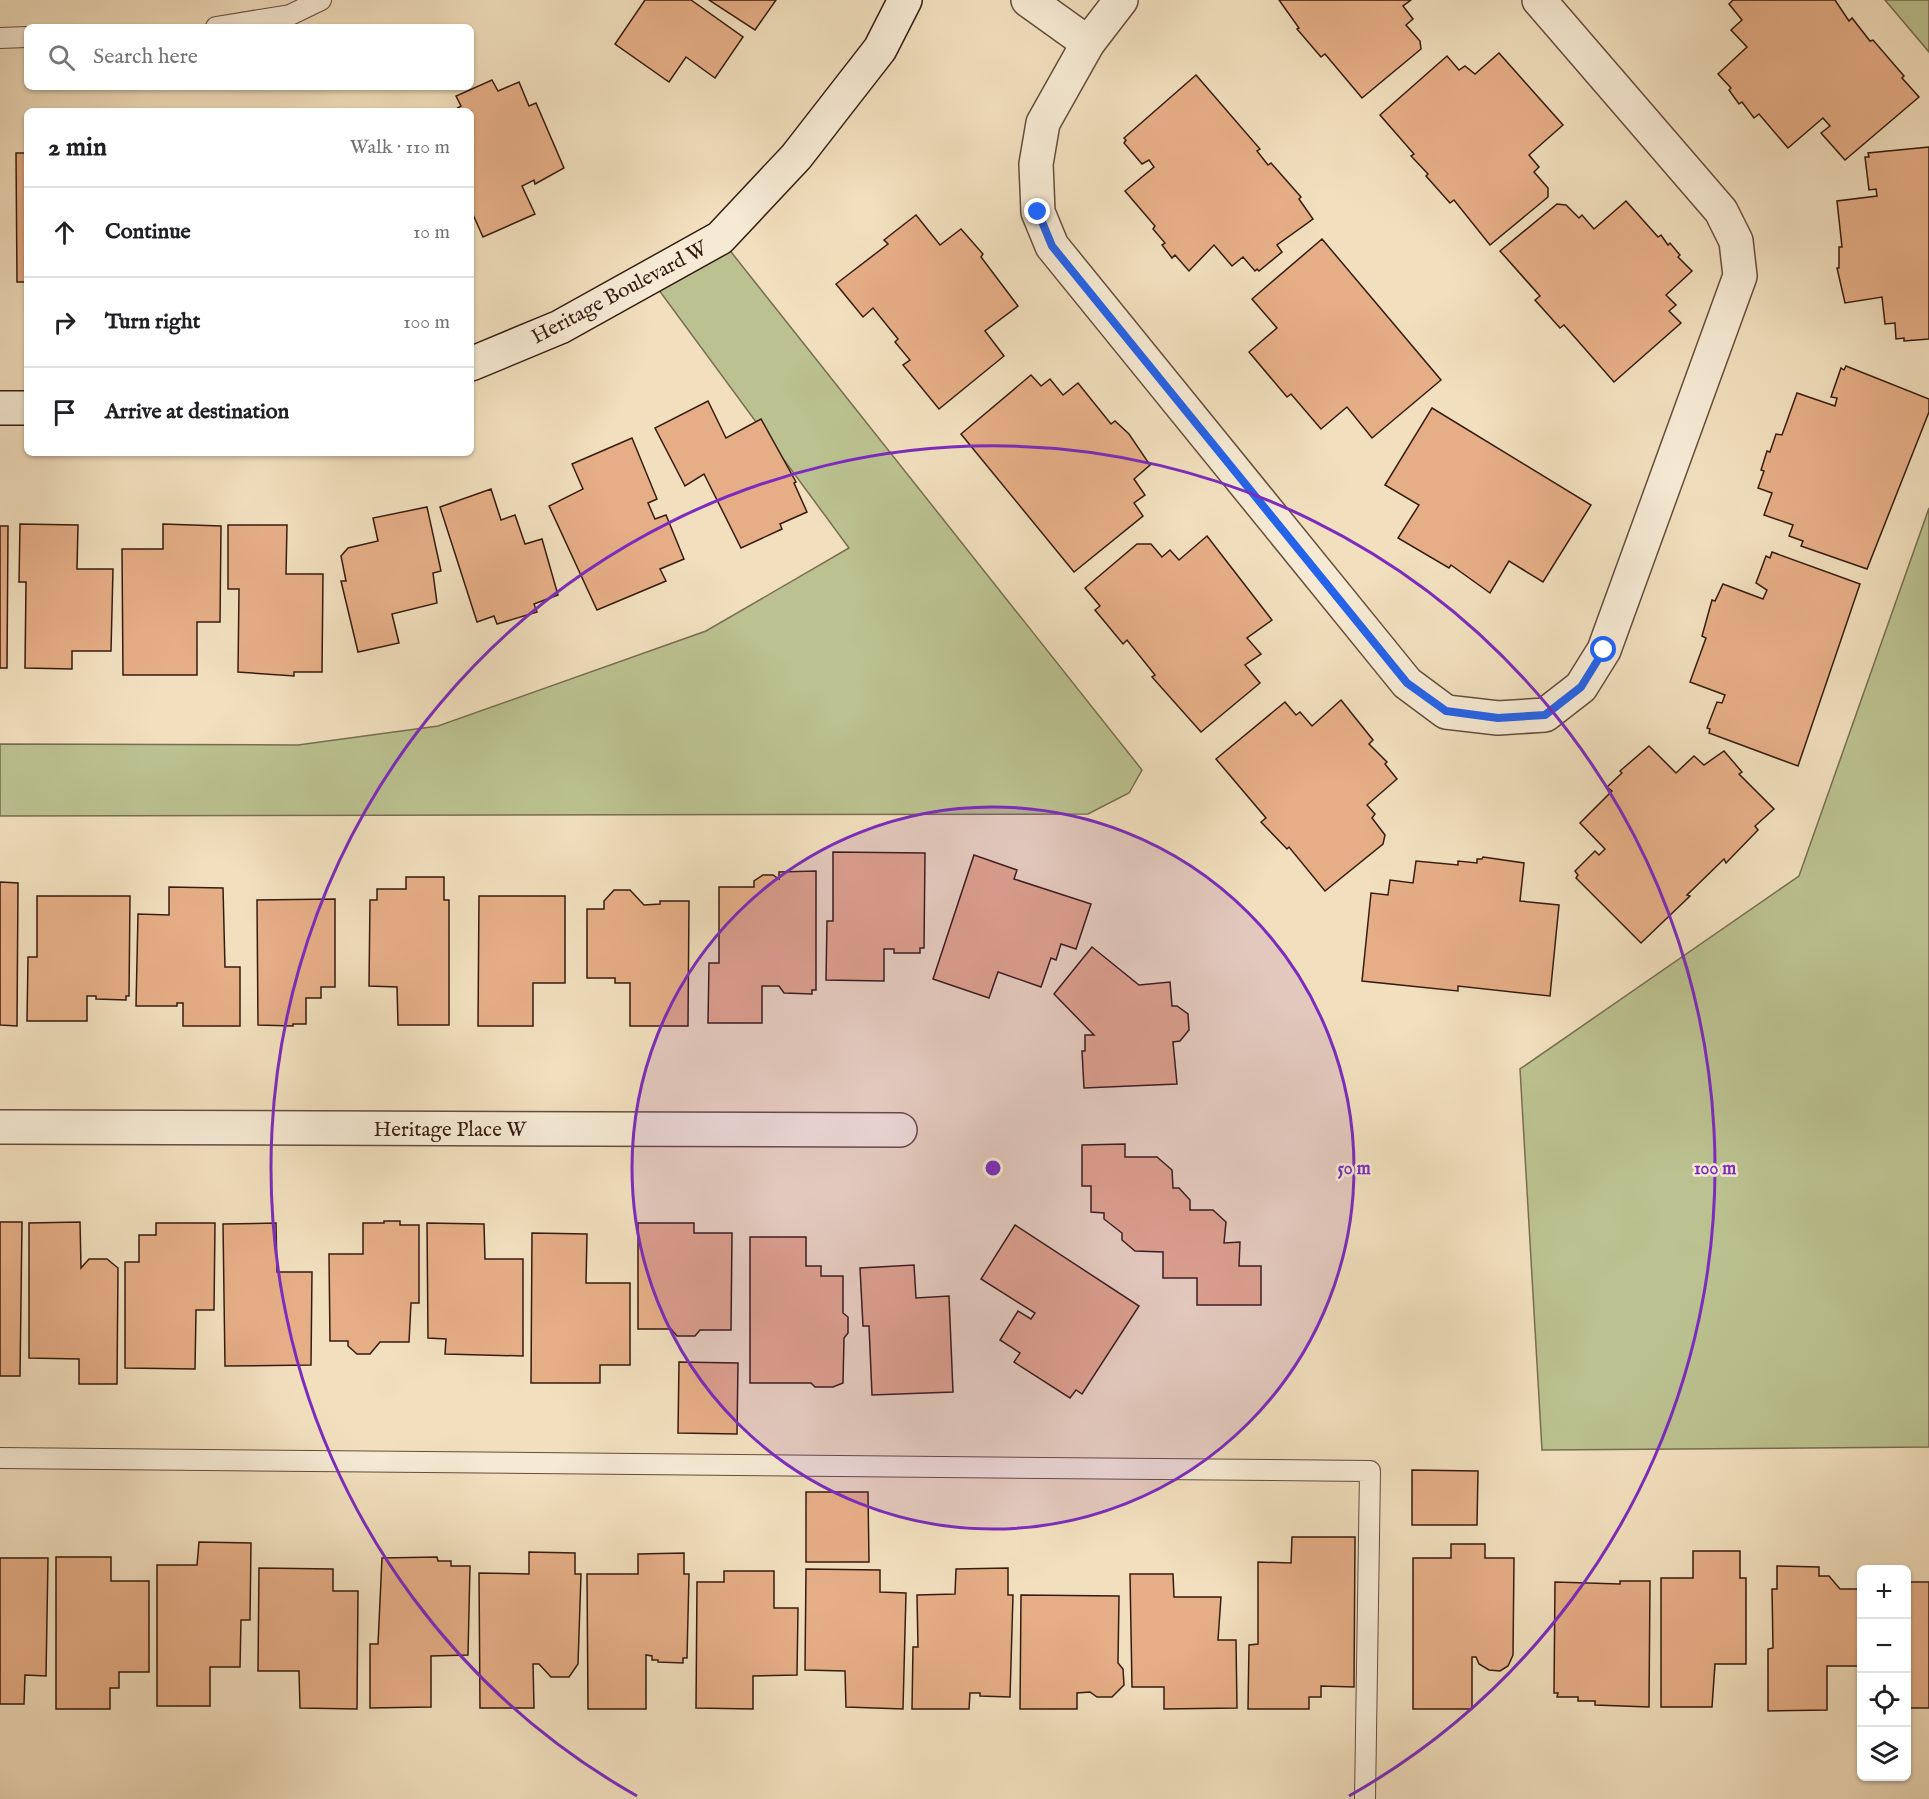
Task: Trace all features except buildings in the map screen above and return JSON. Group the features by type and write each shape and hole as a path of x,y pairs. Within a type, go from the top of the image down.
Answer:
{"street":[{"name":"Heritage Boulevard W","path":"474,363 560,327 720,238 810,139 880,49 905,0"},
{"path":"1028,0 1088,43"},
{"path":"1121,0 1088,43 1043,123 1036,164 1038,212 1052,246 1407,683 1446,711 1498,718 1545,715 1581,687 1604,650 1740,276 1736,242 1721,211 1539,0"},
{"path":"0,408 24,408"},
{"name":"Heritage Place W","path":"0,1127 900,1130"}],"lane":[{"path":"234,24 290,15 321,0"},
{"path":"0,38 24,37"},
{"path":"0,1458 1370,1471 1365,1799"}],"green space":[{"path":"1885,0 1929,0 1929,52"},
{"path":"720,238 1142,770 1129,793 1088,814 0,816 0,744 298,745 438,726 706,631 849,548 650,278"},
{"path":"1929,508 1929,1447 1542,1450 1520,1069 1799,876"}],"route":[{"path":"1038,212 1052,246 1407,683 1446,711 1498,718 1545,715 1581,687 1604,650"}]}
